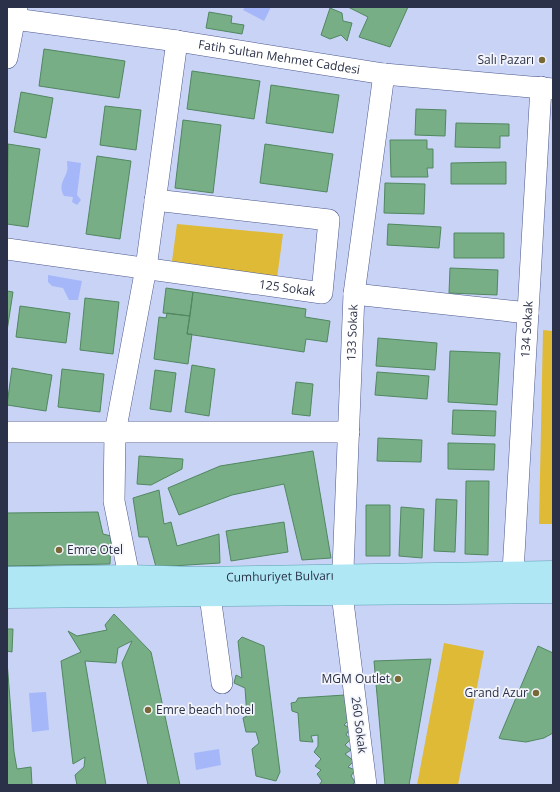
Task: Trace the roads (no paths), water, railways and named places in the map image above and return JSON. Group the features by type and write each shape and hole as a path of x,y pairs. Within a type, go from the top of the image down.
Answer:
{"main road":[{"name":"Cumhuriyet Bulvarı","path":"7,598 210,596 513,572 553,572"},
{"name":"Cumhuriyet Bulvarı","path":"7,578 129,576 553,592"}],"street":[{"name":"Fatih Sultan Mehmet Caddesi","path":"13,15 384,74 547,88"},
{"path":"7,58 13,15"},
{"path":"129,576 114,501 115,433 146,268 178,41"},
{"name":"133 Sokak","path":"342,585 354,294 384,74"},
{"name":"134 Sokak","path":"513,572 528,313 547,88"},
{"name":"125 Sokak","path":"7,249 322,293 329,220 156,200"},
{"path":"354,294 528,313"},
{"path":"7,432 348,432"},
{"name":"260 Sokak","path":"342,585 366,785"},
{"path":"210,596 222,682"}],"water":[{"path":"245,7 271,7 264,21 243,10"},
{"path":"67,161 81,163 77,195 81,200 77,205 72,202 73,197 64,196 62,192 62,183 67,170"},
{"path":"48,275 82,281 78,300 69,300 63,288 52,286 48,282"},
{"path":"46,692 49,730 32,732 29,693"},
{"path":"219,749 221,765 196,770 194,753"}],"place":[{"name":"Salı Pazarı","path":"542,60"},
{"name":"Emre Otel","path":"59,550"},
{"name":"MGM Outlet","path":"398,679"},
{"name":"Grand Azur","path":"536,693"},
{"name":"Emre beach hotel","path":"148,710"}]}
